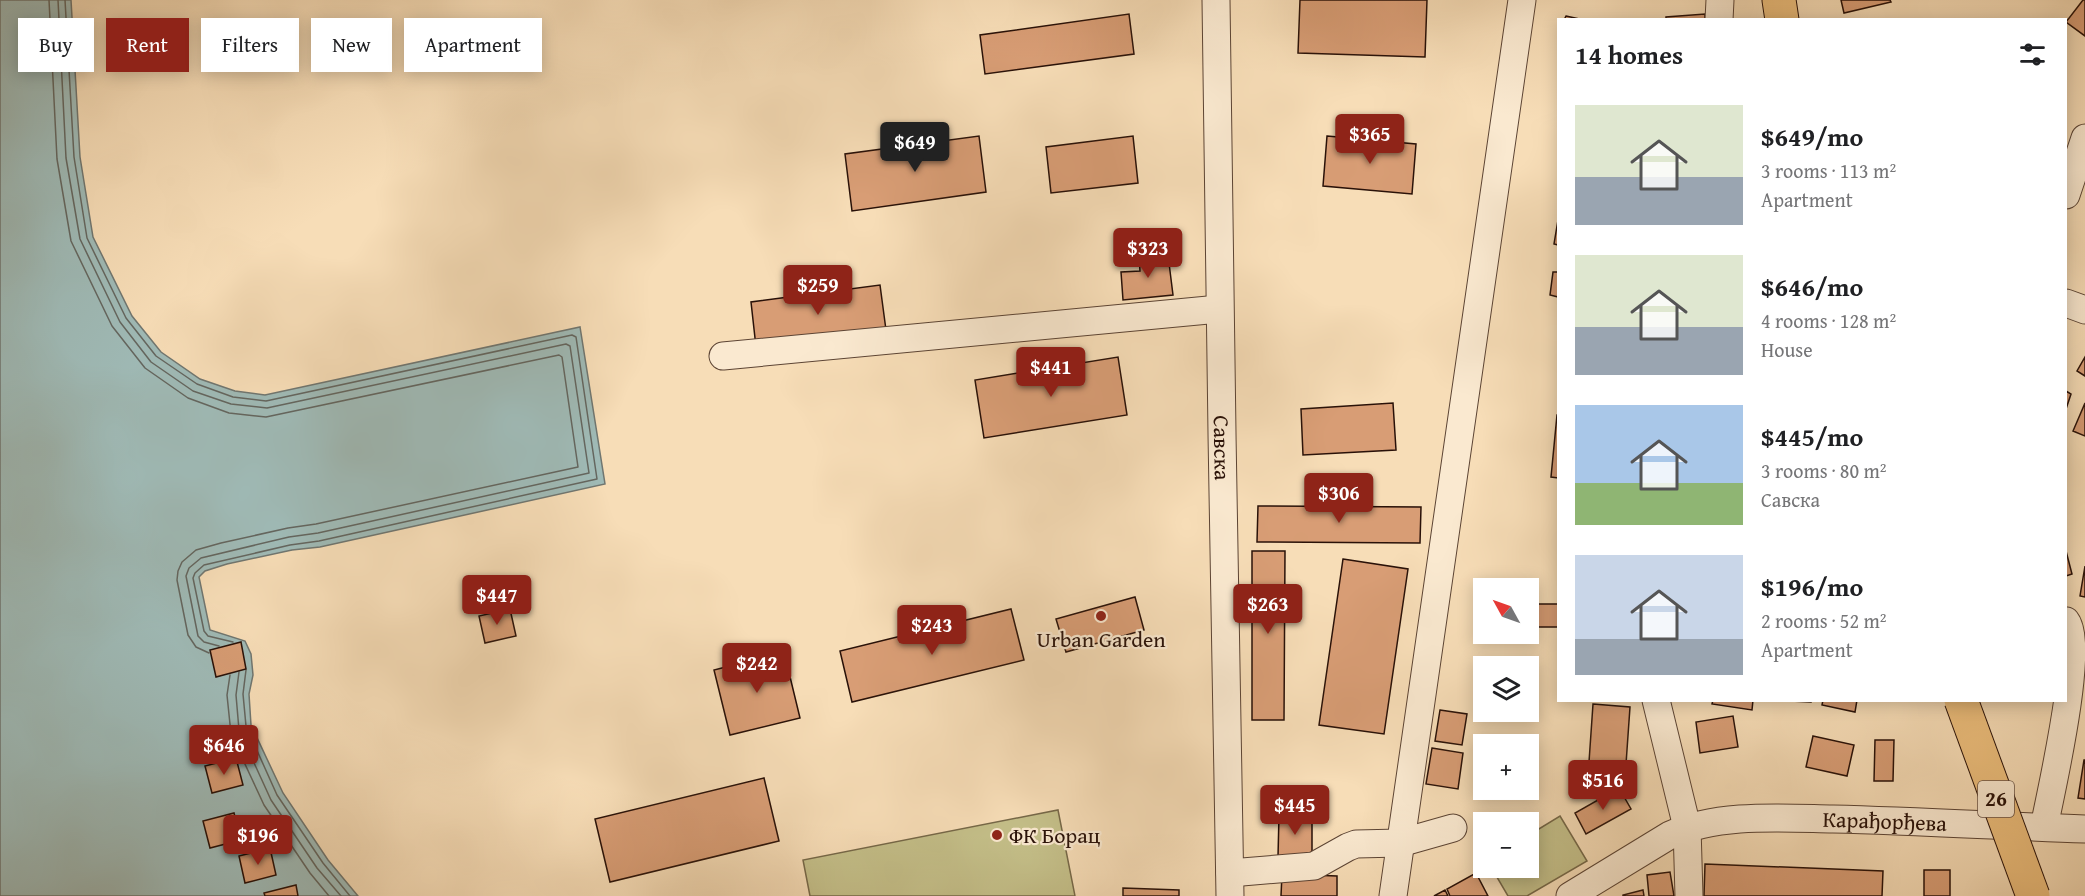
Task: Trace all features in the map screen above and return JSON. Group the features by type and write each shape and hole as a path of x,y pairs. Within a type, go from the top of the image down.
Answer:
{"main road":[{"path":"1779,0 1782,18"},
{"name":"26","path":"1962,702 2032,896"}],"street":[{"name":"Савска","path":"1216,0 1219,309 1230,885"},
{"path":"1393,896 1522,0"},
{"path":"1719,18 1720,0"},
{"path":"2067,192 2085,138"},
{"path":"2067,303 2085,310"},
{"path":"723,356 1219,309"},
{"path":"2044,827 2070,693 2074,628"},
{"path":"1656,702 1687,827 1689,896"},
{"name":"Карађорђева","path":"1569,896 1635,855 1687,827 1727,820 1902,820 2085,829"},
{"path":"1230,885 1314,866 1356,844 1400,843 1453,828"}],"shaded area":[{"name":"ФК Борац","path":"1058,810 1075,896 810,896 803,860"},
{"path":"1560,816 1587,861 1527,896 1508,896 1497,878 1539,878 1539,829"}],"water":[{"path":"0,0 71,0 72,18 18,18 18,72 75,72 80,157 93,237 132,316 161,352 200,379 235,391 265,395 580,327 605,484 320,547 292,550 227,564 205,571 199,577 210,630 245,641 251,654 253,675 249,694 251,725 283,793 328,860 358,896 0,896"}],"building":[{"path":"1300,0 1427,0 1425,57 1298,53"},
{"path":"1841,0 1890,0 1891,2 1844,13"},
{"path":"2083,0 2085,0 2085,36 2067,21"},
{"path":"1129,14 1134,54 985,74 980,35"},
{"path":"1705,14 1705,18 1666,17"},
{"path":"979,136 986,192 852,211 845,154"},
{"path":"1133,136 1138,183 1051,193 1046,147"},
{"path":"1327,136 1416,144 1412,194 1323,186"},
{"path":"1557,226 1557,245 1554,244"},
{"path":"1168,255 1173,295 1123,300 1121,272 1140,271 1139,258"},
{"path":"1553,272 1557,272 1557,297 1550,295"},
{"path":"880,285 886,330 756,347 751,302"},
{"path":"1118,357 1127,415 984,438 975,380"},
{"path":"2085,357 2085,376 2077,371"},
{"path":"2067,392 2071,394 2067,406"},
{"path":"1393,403 1396,450 1303,455 1301,409"},
{"path":"2085,403 2085,436 2073,431"},
{"path":"1557,415 1557,478 1551,477"},
{"path":"1258,506 1421,507 1420,543 1257,542"},
{"path":"1252,551 1285,551 1284,720 1252,720"},
{"path":"2067,555 2072,574 2067,576"},
{"path":"1343,559 1408,569 1384,734 1319,725"},
{"path":"2085,566 2085,597 2080,596"},
{"path":"1135,597 1144,630 1066,652 1056,619"},
{"path":"1539,604 1557,604 1557,627 1539,627"},
{"path":"510,609 516,636 485,643 479,616"},
{"path":"1011,609 1024,660 852,702 840,651"},
{"path":"241,642 246,669 216,677 210,650"},
{"path":"784,652 800,718 730,735 714,670"},
{"path":"1712,702 1753,702 1752,710 1712,704"},
{"path":"1823,702 1857,702 1855,712 1822,705"},
{"path":"1593,704 1630,707 1626,764 1589,762"},
{"path":"1440,710 1467,714 1462,745 1435,741"},
{"path":"1733,716 1738,747 1700,753 1696,722"},
{"path":"1813,736 1854,745 1847,776 1806,767"},
{"path":"1875,740 1894,740 1893,781 1874,781"},
{"path":"1432,748 1463,753 1458,789 1426,784"},
{"path":"236,758 243,785 212,793 205,766"},
{"path":"2085,760 2085,799 2078,798"},
{"path":"764,778 779,841 610,882 595,819"},
{"path":"1619,788 1631,809 1586,834 1575,813"},
{"path":"234,813 241,840 210,848 203,821"},
{"path":"1279,815 1312,815 1312,857 1278,857"},
{"path":"270,848 276,875 245,883 239,856"},
{"path":"1705,864 1883,871 1882,896 1704,896"},
{"path":"1924,870 1950,870 1950,896 1924,896"},
{"path":"1670,872 1674,896 1649,896 1647,875"},
{"path":"1282,874 1337,876 1337,896 1281,896"},
{"path":"1473,875 1473,878 1479,878 1488,896 1450,896 1447,889"},
{"path":"296,885 298,896 265,896 264,893"},
{"path":"1123,888 1179,890 1179,896 1123,896"},
{"path":"1445,890 1448,896 1434,896"},
{"path":"1643,890 1644,896 1623,896 1623,895"}],"place":[{"name":"Urban Garden","path":"1101,616"},
{"name":"ФК Борац","path":"997,835"}]}
